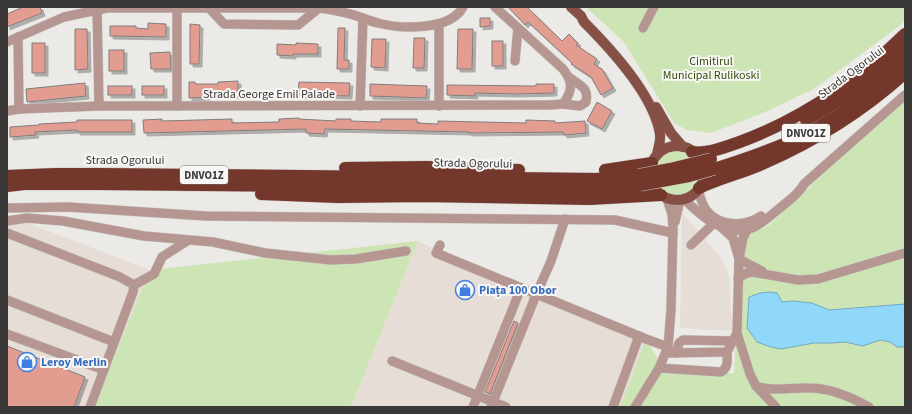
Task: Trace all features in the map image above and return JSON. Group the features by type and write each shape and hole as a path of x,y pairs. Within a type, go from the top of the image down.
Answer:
{"highway":[{"path":"688,150 702,153 727,146 753,137 802,114 850,82 875,62 905,34"},
{"name":"Strada Ogorului","path":"7,176 56,174 188,180 598,188 639,180 689,176 734,152 784,132 825,110 854,91 905,47"},
{"name":"Strada Ogorului","path":"712,164 748,158 792,140 826,122 864,95 905,60"},
{"path":"699,189 761,165 819,137 870,102 905,73"},
{"path":"654,159 613,170 587,171 414,168 209,171 197,172 188,180 195,189 226,192 338,197 424,196 590,199 664,197"},
{"name":"Strada Ogorului","path":"7,186 188,180"}],"main road":[{"path":"571,7 581,16 588,19 606,36 628,62 654,102 671,133 701,162 703,175 699,189 689,197 682,200 664,197 655,190 650,177 660,139 660,133 648,103 623,65 584,22 581,16"},
{"path":"654,159 662,150 676,146 688,150"}],"street":[{"path":"7,42 64,17 97,8 319,8 337,10 378,23 414,27 439,24 451,19 461,11 463,7"},
{"name":"Strada George Emil Palade","path":"7,111 19,109 99,106 439,106 563,104 580,106 586,102 587,95 584,88 570,78 563,69 494,7"},
{"path":"643,28 654,7"},
{"path":"97,8 99,106"},
{"path":"177,8 177,106"},
{"path":"210,9 224,24 298,25 319,8"},
{"path":"360,106 363,18"},
{"path":"439,24 439,106"},
{"path":"516,61 518,28"},
{"path":"18,37 19,109"},
{"path":"563,104 568,97 570,78"},
{"path":"673,231 682,200 713,224 725,225 746,223 758,218 799,186 804,184 905,95"},
{"path":"699,189 702,204 708,212 725,225 735,230 748,228 766,220 802,189 804,184"},
{"path":"635,407 659,368 667,350 670,320 673,231 672,214 664,197"},
{"path":"7,208 68,207 206,216 614,220 673,231"},
{"path":"7,221 27,218 57,220 144,236 187,241 213,242 265,253 331,260 356,259 406,251"},
{"path":"492,404 537,292 543,281 566,219"},
{"path":"691,246 713,224"},
{"path":"725,225 732,238 739,259 770,274 784,278 798,280 818,279 905,253"},
{"path":"740,247 748,228"},
{"path":"735,230 740,240 735,337 756,386 776,407"},
{"path":"7,233 120,277 134,285"},
{"path":"134,285 154,274 162,257 187,241"},
{"path":"440,245 436,253 521,288 537,292 639,336 667,350 676,352 727,352"},
{"path":"738,278 752,272 770,274"},
{"path":"90,407 133,292 134,285"},
{"path":"473,407 521,288"},
{"path":"7,300 114,342"},
{"path":"7,334 104,370"},
{"path":"613,407 639,336"},
{"path":"659,368 721,372 726,368 727,352 735,337"},
{"path":"676,352 679,343 683,340 735,337"},
{"path":"392,361 477,395 492,404 506,407"},
{"path":"756,386 764,389 811,388 826,390 842,394 869,407"}],"shaded area":[{"path":"682,213 723,260 730,279 732,331 680,328"},
{"path":"7,215 150,270 94,407 7,407"},
{"name":"Piața 100 Obor","path":"418,241 646,339 620,407 351,407"}],"green space":[{"name":"Cimitirul Municipal Rulikoski","path":"586,7 905,7 905,20 902,24 814,89 765,112 711,133 687,130 674,123 624,42"},
{"path":"905,97 905,407 620,407 646,339 667,374 734,373 740,268 745,237 768,226"},
{"path":"673,150 681,151 689,155 699,173 699,179 696,185 688,194 682,196 666,193 657,186 657,161 667,152"},
{"path":"418,241 351,407 94,407 150,270"}],"water":[{"path":"760,293 777,293 782,302 793,301 812,303 829,310 905,304 905,347 897,347 890,342 880,340 863,346 845,342 814,343 781,349 757,342 747,328 749,297"}],"building":[{"path":"23,7 40,7 42,13 7,27 7,14"},
{"path":"508,7 527,7 562,41 569,34 578,43 576,45 597,59 594,64 602,69 613,88 601,95 591,77 571,64 572,63 528,22 525,25"},
{"path":"480,18 490,18 490,26 480,27"},
{"path":"148,23 166,24 166,37 110,36 110,26 136,26 136,28 148,29"},
{"path":"190,24 200,25 199,64 190,64"},
{"path":"338,28 345,28 344,60 349,60 349,69 337,69"},
{"path":"75,29 87,29 88,69 75,70"},
{"path":"458,29 473,29 472,69 457,69"},
{"path":"414,38 425,38 424,68 413,68"},
{"path":"372,39 386,39 385,68 371,67"},
{"path":"492,41 503,41 503,66 492,66"},
{"path":"32,43 45,43 45,73 32,73"},
{"path":"296,43 318,44 318,54 293,54 293,56 277,55 277,44 296,45"},
{"path":"109,50 124,50 124,71 109,71"},
{"path":"170,52 171,69 151,69 150,53"},
{"path":"238,81 238,95 189,98 189,82 195,82 195,84 218,84 218,82"},
{"path":"299,82 350,83 349,96 298,95"},
{"path":"85,83 86,96 27,102 26,89"},
{"path":"370,84 427,86 426,98 370,96"},
{"path":"536,84 554,84 554,93 475,93 475,96 447,95 447,85 536,86"},
{"path":"108,86 132,86 132,95 108,95"},
{"path":"142,86 164,86 164,95 142,95"},
{"path":"597,102 612,111 602,129 587,121"},
{"path":"299,118 336,121 336,119 351,119 351,121 381,122 381,119 417,119 417,123 438,124 438,121 526,123 526,120 555,121 555,123 585,121 586,133 564,135 563,132 469,133 325,129 324,134 306,133 306,129 144,133 143,120 162,119 162,121 232,119 232,123 279,122 279,119"},
{"path":"77,120 132,120 132,132 77,132 77,130 35,132 36,135 10,137 10,127 77,122"},
{"path":"514,321 518,323 490,394 485,392"},
{"name":"Leroy Merlin","path":"7,346 85,377 74,407 7,407"}],"place":[{"name":"Piața 100 Obor","path":"465,290"},
{"name":"Leroy Merlin","path":"27,362"}]}
